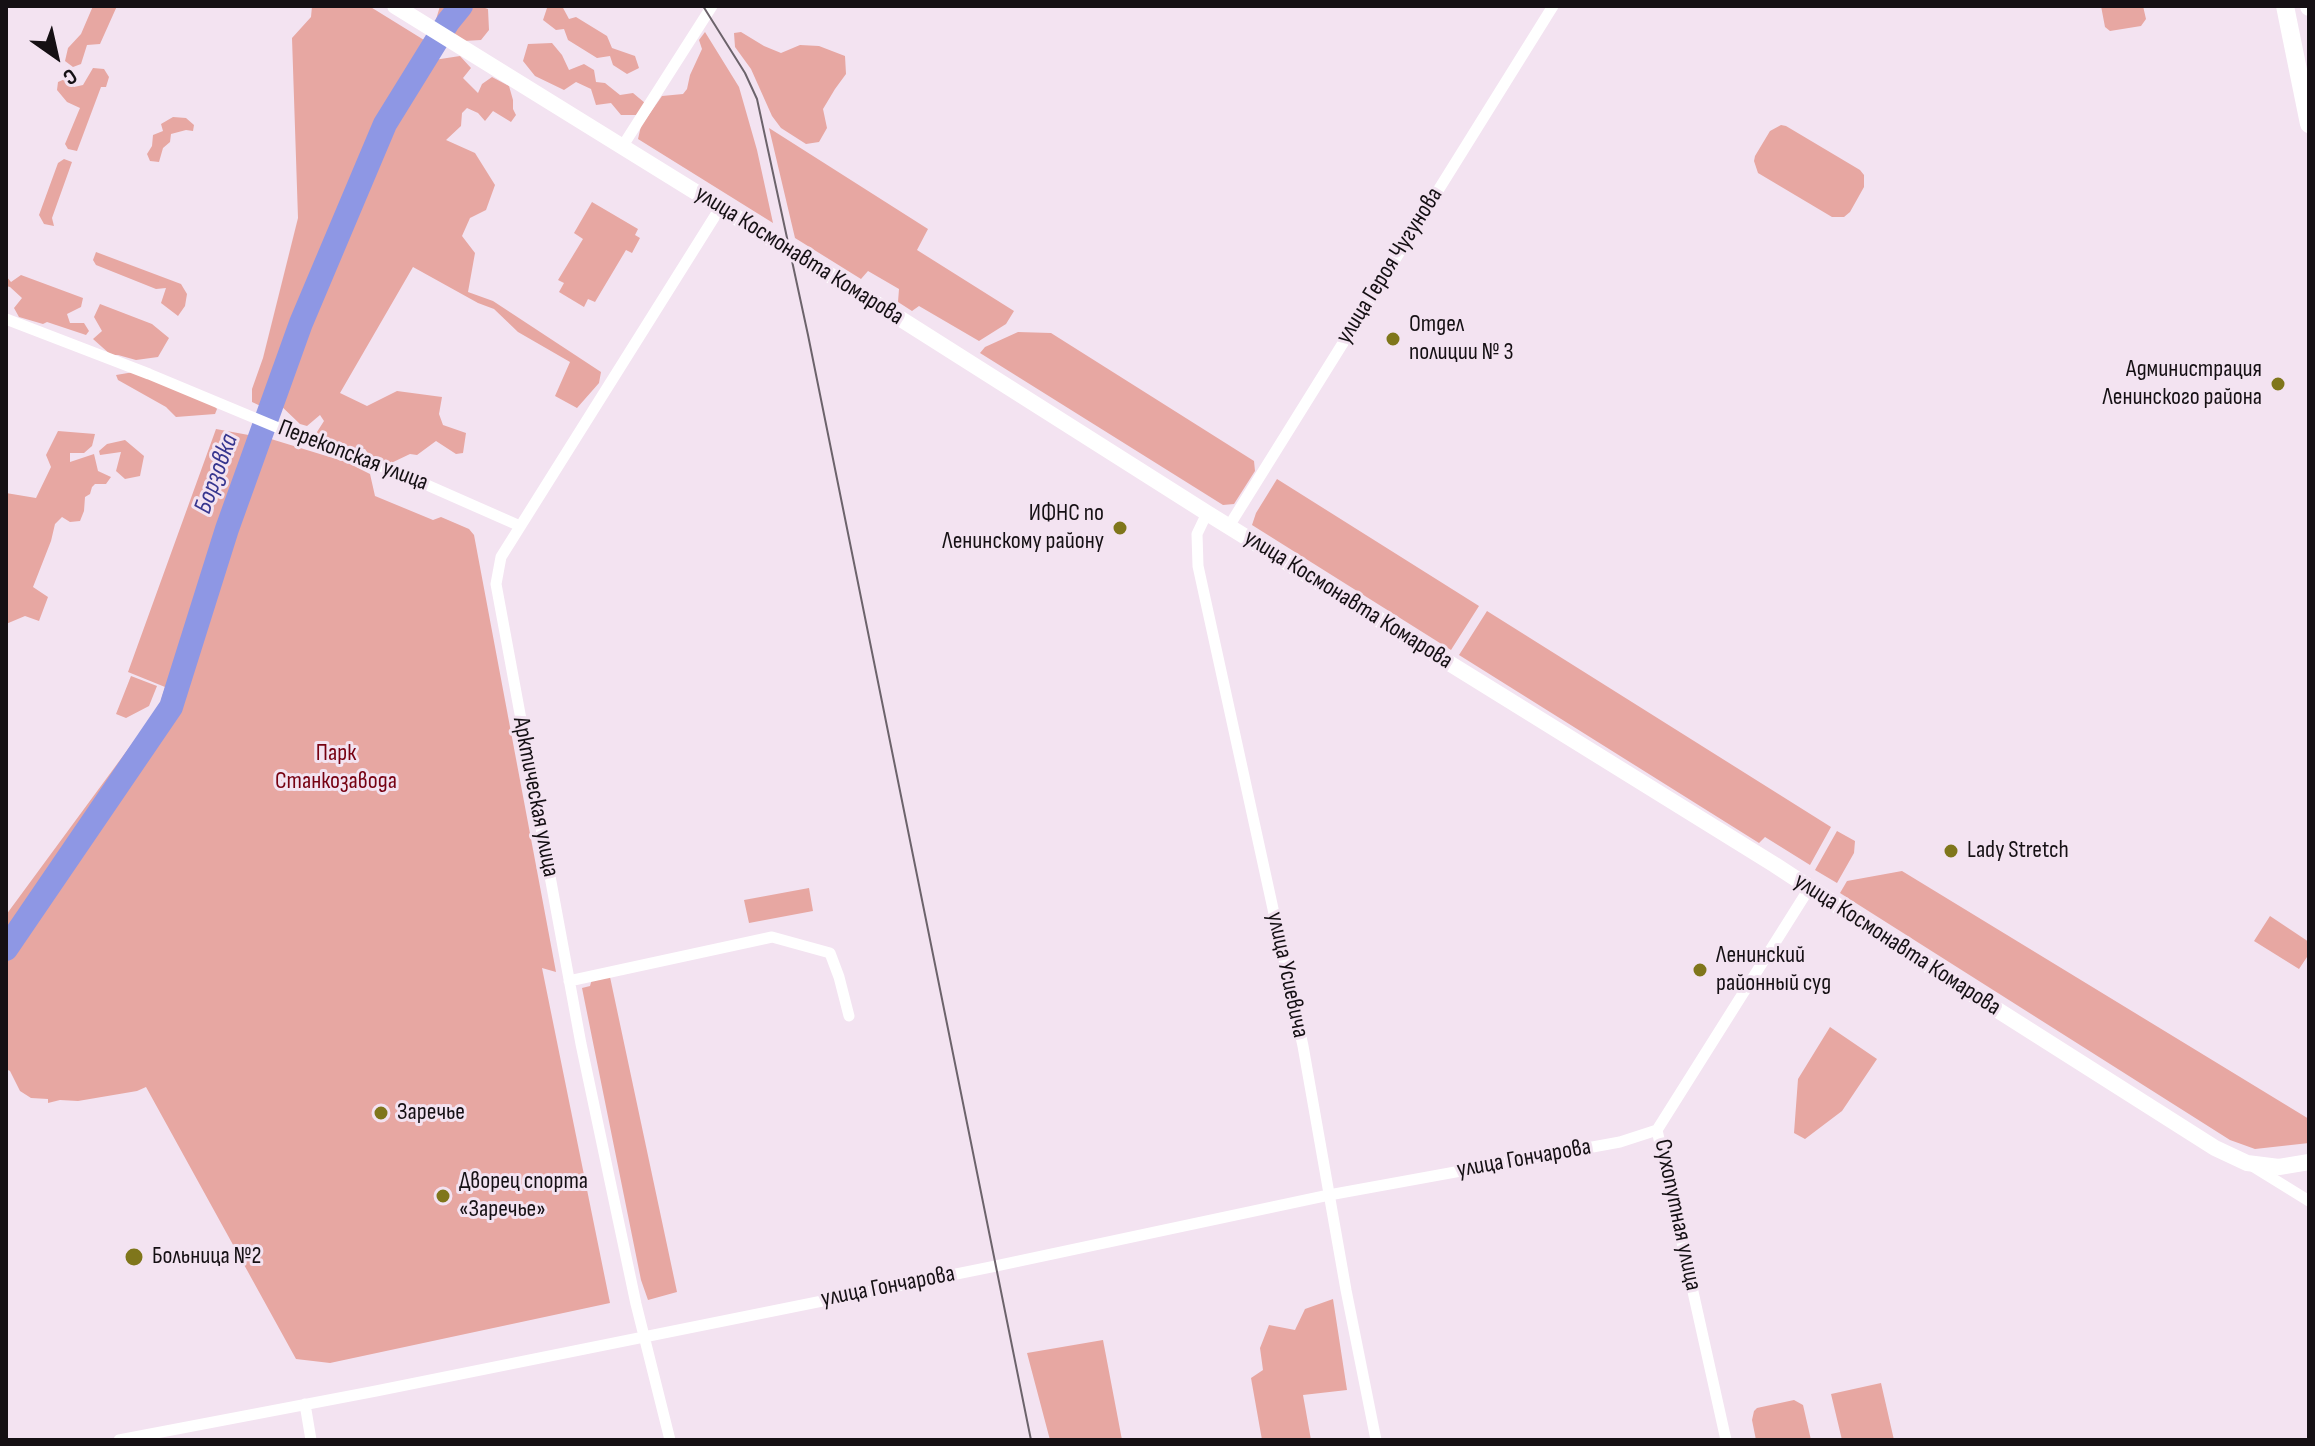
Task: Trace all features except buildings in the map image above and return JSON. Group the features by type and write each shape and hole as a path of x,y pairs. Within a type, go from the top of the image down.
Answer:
{"main road":[{"path":"2285,6 2309,124"}],"street":[{"name":"улица Космонавта Комарова","path":"395,6 1810,887 2215,1148 2247,1163 2279,1167 2309,1162"},
{"path":"622,147 712,6"},
{"name":"улица Героя Чугунова","path":"1229,526 1553,6"},
{"name":"Арктическая улица","path":"670,1440 636,1304 569,981 496,584 501,557 720,208"},
{"name":"Перекопская улица","path":"6,320 402,474 520,526"},
{"name":"улица Усиевича","path":"1207,513 1197,534 1198,566 1303,1046 1376,1440"},
{"name":"Сухопутная улица","path":"1726,1440 1657,1130 1810,887"},
{"path":"569,981 772,937 830,953 849,1016"},
{"name":"улица Гончарова","path":"119,1440 645,1337 1329,1195 1620,1142 1657,1130"},
{"path":"2247,1163 2309,1201"},
{"path":"305,1404 311,1440"}],"green space":[{"path":"93,6 117,6 100,44 87,45 81,64 73,67 65,61 68,48 81,34"},
{"path":"312,6 369,6 424,40 423,50 434,60 460,56 471,68 463,78 478,93 482,84 492,77 509,86 516,115 511,122 493,111 485,121 467,108 462,113 461,126 446,140 475,153 495,185 486,210 470,218 462,236 475,253 468,292 493,301 601,372 599,383 577,408 555,396 570,362 518,332 494,309 413,267 340,393 367,406 397,391 442,397 439,414 443,425 466,433 463,453 456,454 436,441 417,455 410,454 389,464 371,458 365,449 339,447 318,439 317,432 324,421 320,415 307,426 300,424 277,402 266,403 267,409 252,402 252,389 263,358 298,218 292,38 311,17"},
{"path":"440,6 479,6 488,9 489,30 481,40 464,41 435,23"},
{"path":"562,6 569,19 576,17 607,36 612,48 635,56 639,68 627,74 613,65 610,56 597,58 568,40 564,29 556,30 543,20 547,8"},
{"path":"2101,6 2143,6 2146,19 2141,26 2110,31 2105,27"},
{"path":"705,32 739,87 773,223 638,139 641,126 662,96 683,94 687,89 702,49 699,40"},
{"path":"741,32 781,53 800,45 819,46 845,56 846,74 823,109 827,128 819,142 806,144 781,128 772,116 751,69 735,47 734,33"},
{"path":"552,43 569,70 584,64 594,70 596,82 605,83 620,95 633,93 645,103 637,115 621,115 611,103 596,105 591,89 576,82 564,90 535,76 523,61 528,44"},
{"path":"93,68 104,69 109,77 106,87 101,87 77,151 68,149 65,144 80,108 67,102 57,90 58,82 65,79 74,87 83,85"},
{"path":"173,117 186,118 194,125 193,131 171,134 159,162 150,161 147,154 153,135 163,131 161,124"},
{"path":"1781,125 1864,175 1864,187 1844,217 1832,217 1758,173 1755,156 1770,131"},
{"path":"769,128 928,229 917,250 1014,311 1006,324 979,341 919,306 912,311 898,302 899,289 868,271 861,279 795,238"},
{"path":"64,159 72,162 52,218 54,226 44,224 39,215 58,163"},
{"path":"592,202 638,229 635,235 640,238 632,253 626,250 595,302 588,299 584,307 559,292 564,283 558,280 583,239 574,233"},
{"path":"96,252 181,284 187,294 185,306 178,316 161,303 166,288 156,289 96,265 93,260"},
{"path":"21,275 83,298 81,307 67,314 70,323 84,323 89,331 86,335 47,322 43,324 19,317 14,308 22,298 6,286 6,276 11,282"},
{"path":"100,304 152,324 169,338 158,357 136,360 111,355 93,339 102,331 94,317"},
{"path":"1018,332 1051,333 1254,461 1255,471 1234,504 1223,505 980,353 985,347"},
{"path":"134,372 213,404 217,409 215,414 176,417 166,407 118,380 116,375"},
{"name":"Парк Станкозавода","path":"216,429 254,436 269,443 271,439 346,462 370,474 375,496 433,520 441,517 469,529 474,535 556,972 542,968 610,1303 330,1363 296,1359 146,1087 78,1101 48,1103 48,1099 31,1098 20,1091 6,1069 6,915 159,707 165,687 128,672"},
{"path":"58,431 95,434 92,446 84,453 70,453 70,462 94,454 98,471 111,477 106,484 92,487 85,497 80,521 70,522 62,517 55,524 33,587 48,597 39,621 25,616 6,624 6,493 36,498 51,467 46,455"},
{"path":"125,440 144,456 140,476 125,479 116,471 121,452 100,455 99,451 107,444"},
{"path":"1277,479 1479,606 1451,650 1252,525"},
{"path":"1487,611 1831,827 1810,865 1765,837 1759,843 1459,655"},
{"path":"131,676 157,686 149,706 126,718 116,714"},
{"path":"1837,831 1855,841 1854,853 1837,883 1815,870"},
{"path":"1902,871 2309,1119 2309,1143 2255,1149 2230,1140 1840,893 1847,881"},
{"path":"809,888 813,911 749,923 744,900"},
{"path":"2270,916 2309,942 2309,954 2299,969 2254,941"},
{"path":"610,977 677,1292 648,1300 641,1280 582,988 590,986 592,979"},
{"path":"1830,1027 1877,1059 1842,1111 1805,1139 1794,1133 1798,1079"},
{"path":"1333,1299 1347,1390 1303,1395 1311,1440 1262,1440 1251,1378 1263,1370 1260,1348 1269,1325 1295,1330 1305,1309"},
{"path":"1103,1340 1122,1440 1050,1440 1027,1353"},
{"path":"1881,1383 1894,1440 1842,1440 1831,1394"},
{"path":"1794,1400 1803,1405 1811,1440 1756,1440 1752,1420 1754,1411"}],"waterway":[{"name":"Борзовка","path":"6,949 171,707 227,529 301,323 385,124 461,6"}],"tram line":[{"path":"703,6 745,73 757,99 808,335 1031,1440"}],"place":[{"name":"Отдел полиции № 3","path":"1393,339"},
{"name":"Администрация Ленинского района","path":"2278,384"},
{"name":"ИФНС по Ленинскому району","path":"1120,528"},
{"name":"Lady Stretch","path":"1951,851"},
{"name":"Ленинский районный суд","path":"1700,970"},
{"name":"Заречье","path":"381,1113"},
{"name":"Дворец спорта «Заречье»","path":"443,1196"},
{"name":"Больница №2","path":"134,1257"}]}
